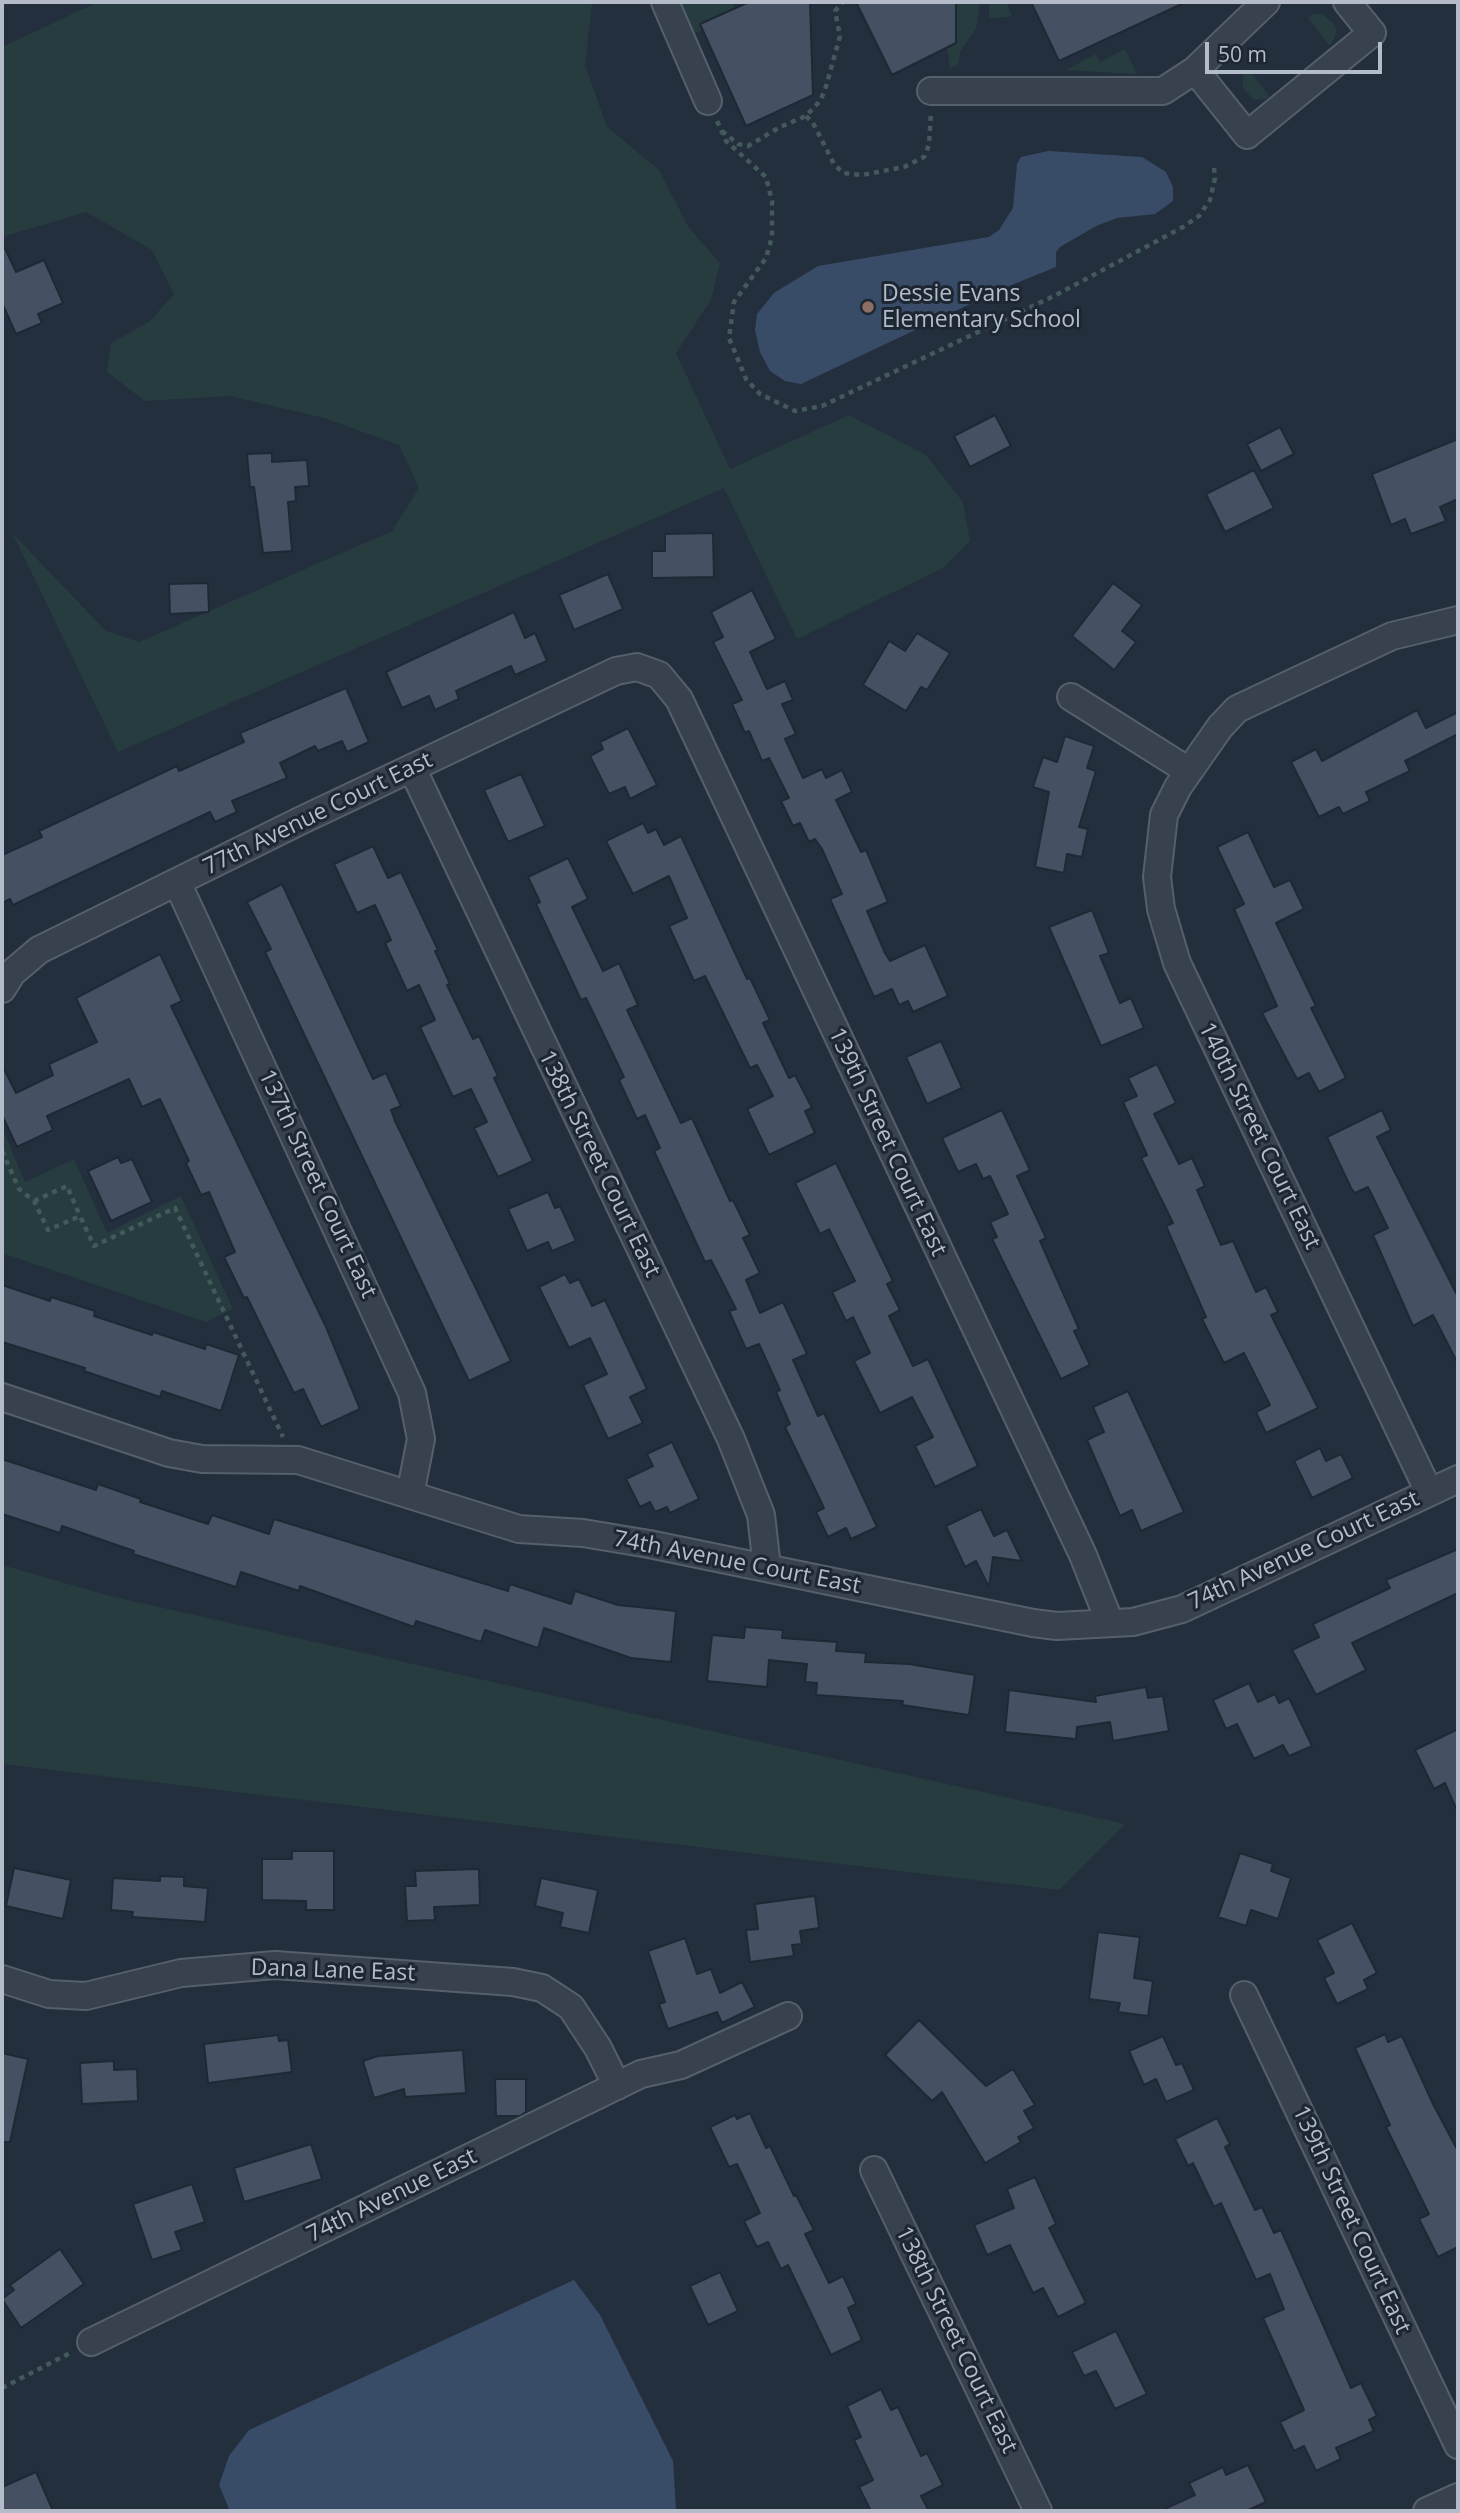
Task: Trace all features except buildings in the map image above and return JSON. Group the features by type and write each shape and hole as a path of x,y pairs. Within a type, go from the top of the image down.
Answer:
{"street":[{"path":"665,2 708,101"},
{"path":"931,91 1163,91 1195,70 1266,2"},
{"path":"1195,70 1247,135 1372,33 1347,2"},
{"name":"140th Street Court East","path":"1429,1492 1177,963 1161,909 1157,877 1164,816 1187,770 1237,709 1255,698 1392,636 1458,620"},
{"name":"77th Avenue Court East","path":"2,989 12,973 38,950 177,881 616,671 637,667 650,670"},
{"name":"139th Street Court East","path":"650,670 659,675 680,699 1083,1555 1110,1623"},
{"path":"1071,697 1187,770"},
{"name":"138th Street Court East","path":"412,768 742,1464 761,1516 767,1567"},
{"name":"137th Street Court East","path":"177,881 412,1393 421,1439 410,1495"},
{"name":"74th Avenue Court East","path":"2,1397 169,1452 202,1459 294,1460 519,1529 583,1533 767,1567 1033,1623 1083,1626 1133,1622 1182,1609 1458,1479"},
{"name":"Dana Lane East","path":"2,1979 49,1994 86,1996 181,1973 275,1965 513,1982 542,1988 571,2007 598,2048 617,2086"},
{"name":"139th Street Court East","path":"1244,1994 1458,2445"},
{"name":"74th Avenue East","path":"91,2342 641,2074 681,2065 788,2016"},
{"name":"138th Street Court East","path":"874,2170 1038,2511"},
{"path":"1427,2511 1458,2497"}],"path":[{"path":"722,130 738,144 748,146 780,127 806,117 820,101 825,90 840,36 835,10 843,2"},
{"path":"806,117 813,123 834,164 843,173 862,176 904,167 924,157 929,145 931,91"},
{"path":"708,101 733,148 766,177 772,201 772,237 766,258 734,302 729,338 746,379 760,394 795,411 822,407 1056,295 1183,227 1199,216 1210,200 1215,178 1213,167"},
{"path":"2,1151 19,1189 34,1201 48,1230 80,1216"},
{"path":"34,1201 67,1186 94,1246 175,1208 294,1460"},
{"path":"2,2388 91,2342"}],"green space":[{"path":"98,2 592,2 585,65 607,127 659,170 689,228 720,263 711,300 676,353 730,469 849,415 926,455 963,502 970,541 943,568 797,639 724,488 118,752 13,534 106,631 139,642 392,531 419,488 399,445 324,418 230,396 145,401 107,372 111,343 149,322 174,294 152,250 86,212 2,237 2,47"},
{"path":"674,2 733,2 735,8 700,24 702,30 690,35"},
{"path":"956,2 980,2 976,29 960,52 958,64 950,69 947,48 956,43"},
{"path":"989,2 1006,2 1012,16 989,19"},
{"path":"1312,14 1322,14 1333,23 1337,30 1332,44 1329,45 1308,18"},
{"path":"1125,49 1137,74 1066,70 1096,54 1100,62"},
{"path":"1248,69 1269,96 1267,99 1253,100 1243,87 1243,72"},
{"path":"2,1127 25,1182 74,1159 107,1233 181,1196 233,1309 206,1322 2,1253"},
{"path":"2,1565 110,1596 1125,1824 1059,1890 2,1764"}],"water":[{"path":"1048,151 1142,157 1166,172 1173,187 1173,201 1155,214 1117,218 1096,226 1060,247 1056,252 1056,267 1004,288 801,384 785,381 770,371 760,352 755,330 757,314 774,293 818,266 989,237 999,230 1013,208 1017,164 1021,157"},
{"path":"574,2280 600,2315 673,2461 676,2511 230,2511 219,2485 229,2456 249,2430"}],"place":[{"name":"Dessie Evans Elementary School","path":"868,307"}]}
